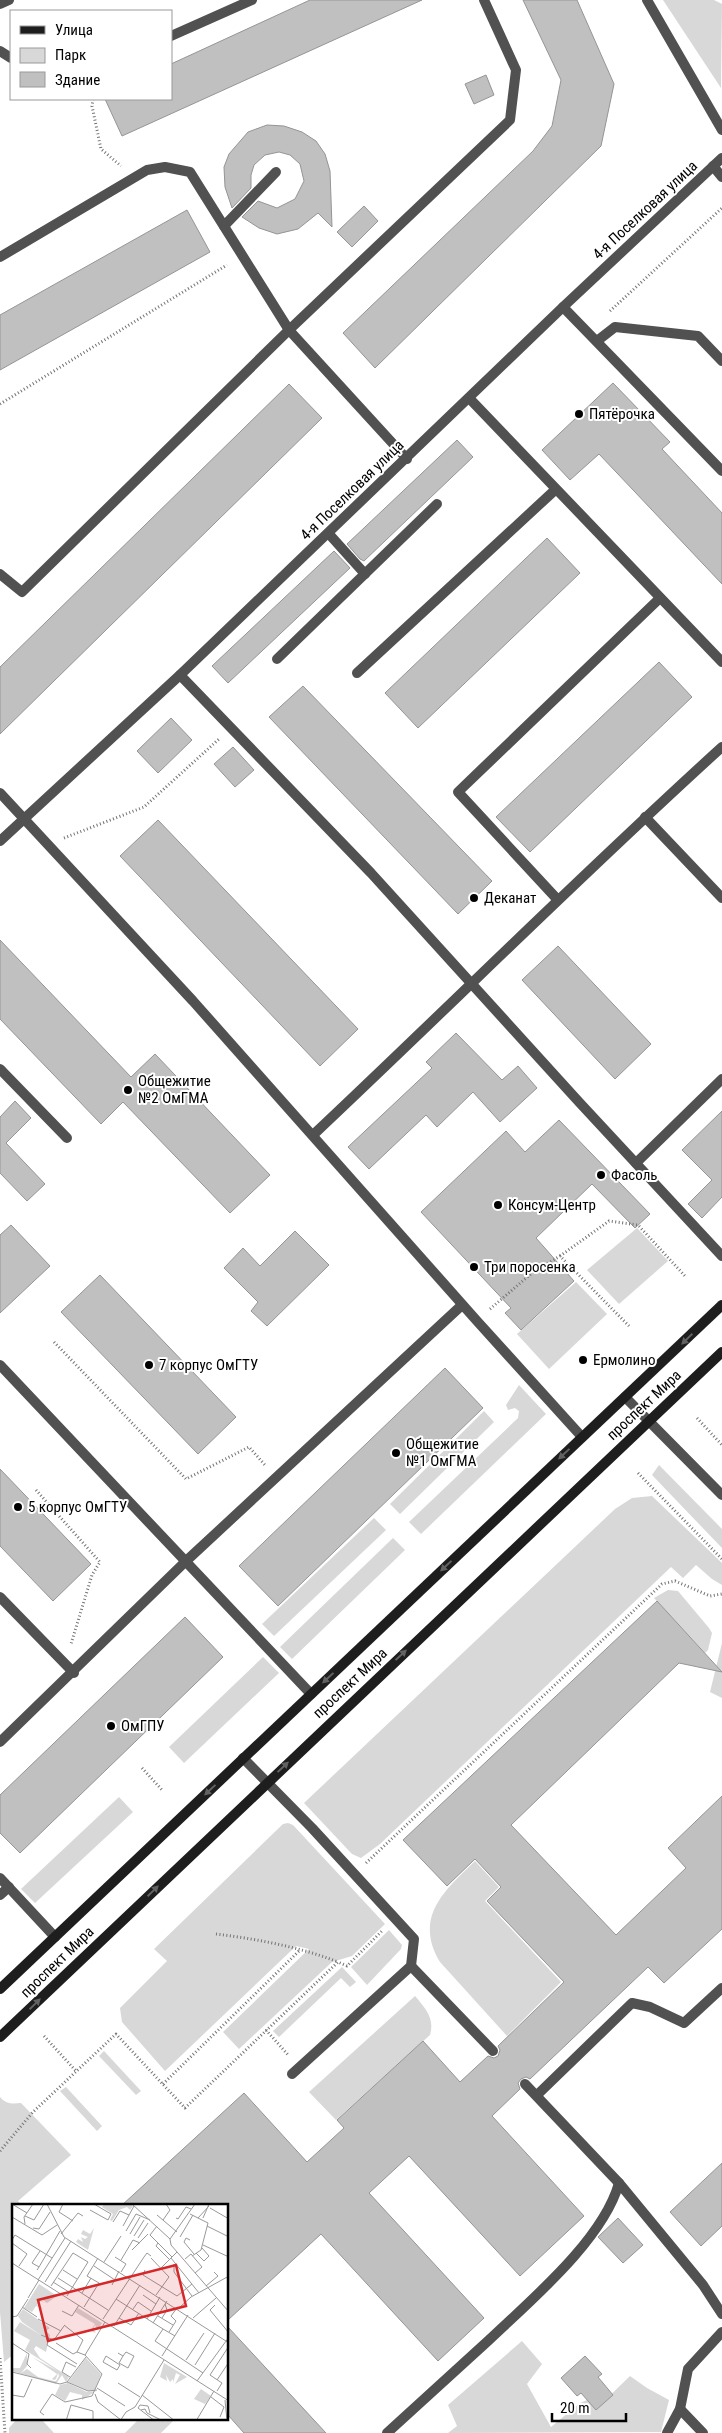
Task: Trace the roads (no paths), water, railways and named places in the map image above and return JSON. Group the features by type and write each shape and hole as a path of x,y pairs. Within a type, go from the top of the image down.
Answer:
{"main road":[{"name":"проспект Мира","path":"0,1989 722,1305"},
{"name":"проспект Мира","path":"0,2037 722,1352"}],"street":[{"path":"0,4 9,0"},
{"path":"172,36 252,0"},
{"path":"0,574 22,592 289,330 510,120 516,70 484,0"},
{"path":"647,0 722,130"},
{"name":"4-я Поселковая улица","path":"0,841 180,676 563,307 722,158"},
{"path":"712,166 722,177"},
{"path":"0,257 147,170 165,167 190,172 289,330 407,459"},
{"path":"224,226 276,172"},
{"path":"563,307 722,471"},
{"path":"597,341 615,327 698,336 722,361"},
{"path":"469,398 555,490 722,662"},
{"path":"357,673 555,490"},
{"path":"277,659 437,504"},
{"path":"329,534 365,574"},
{"path":"557,900 458,792 660,598"},
{"path":"180,676 371,873 722,1256"},
{"path":"313,1135 474,984 557,900 722,747"},
{"path":"0,793 200,1008 462,1305 582,1437"},
{"path":"645,817 722,898"},
{"path":"0,1069 67,1138"},
{"path":"636,1163 722,1079"},
{"path":"0,1742 185,1562 462,1305"},
{"path":"0,1365 311,1694"},
{"path":"625,1397 722,1495"},
{"path":"0,1596 74,1672"},
{"path":"243,1758 355,1874 414,1939 411,1966 295,2071"},
{"path":"0,1878 55,1937"},
{"path":"0,1895 9,1887"},
{"path":"411,1966 492,2051"},
{"path":"536,2095 632,2004 650,2007 684,2023 722,1988"},
{"path":"525,2084 619,2183 703,2285 722,2314"},
{"path":"388,2433 557,2277 600,2222 616,2194 619,2183"},
{"path":"667,2433 680,2409 688,2369 722,2332"},
{"path":"680,2409 703,2433"}],"place":[{"name":"Пятёрочка","path":"579,414"},
{"name":"Деканат","path":"474,898"},
{"name":"Общежитие №2 ОмГМА","path":"128,1090"},
{"name":"Фасоль","path":"601,1175"},
{"name":"Консум-Центр","path":"498,1205"},
{"name":"Три поросенка","path":"474,1267"},
{"name":"Ермолино","path":"583,1360"},
{"name":"7 корпус ОмГТУ","path":"149,1365"},
{"name":"Общежитие №1 ОмГМА","path":"396,1453"},
{"name":"5 корпус ОмГТУ","path":"18,1507"},
{"name":"ОмГПУ","path":"111,1726"}]}
